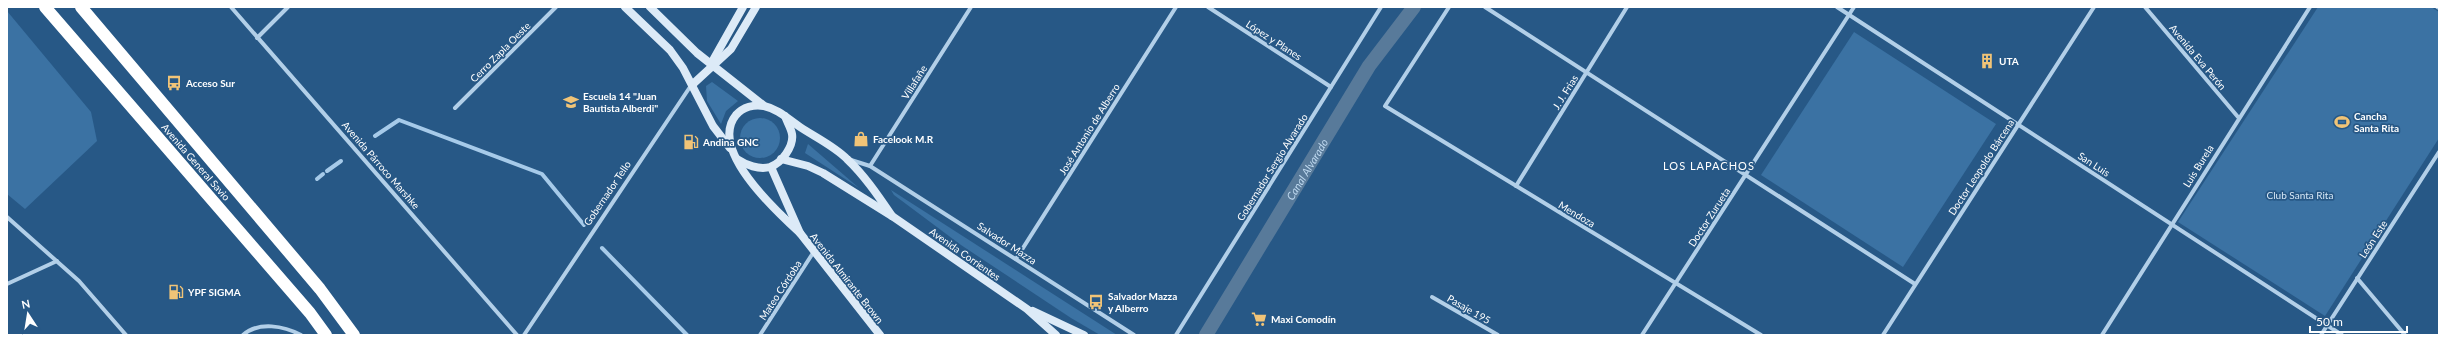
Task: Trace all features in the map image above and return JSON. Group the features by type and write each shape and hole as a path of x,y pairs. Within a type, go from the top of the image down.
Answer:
{"highway":[{"path":"41,7 57,22"},
{"name":"Avenida General Savio","path":"45,7 310,313 326,335"},
{"name":"Avenida General Savio","path":"83,9 320,289 354,335"},
{"path":"320,289 361,335"}],"main road":[{"path":"625,7 670,50 693,84 697,98 713,126 762,194 800,233"},
{"path":"650,7 711,65 763,106"},
{"name":"Gobernador Tello","path":"711,65 743,7"},
{"name":"Gobernador Tello","path":"693,84 711,65 731,49 756,7"},
{"path":"731,150 729,131 738,113 754,105 776,110 785,116 792,135 789,149 781,159 771,167 755,167 737,158"},
{"name":"Avenida Corrientes","path":"785,116 847,158 892,216"},
{"name":"Avenida Corrientes","path":"781,159 808,166 823,173 892,216 1027,309 1056,335"},
{"path":"771,167 800,233"},
{"name":"Avenida Almirante Brown","path":"800,233 813,253 880,335"},
{"name":"Avenida Corrientes","path":"1027,309 1084,335"}],"street":[{"name":"Avenida Párroco Marshke","path":"231,7 394,192 517,335"},
{"path":"257,38 288,7"},
{"name":"Cerro Zapla Oeste","path":"455,108 556,7"},
{"name":"Villafañe","path":"870,166 972,7"},
{"name":"José Antonio de Alberro","path":"1016,259 1176,7"},
{"name":"López y Planes","path":"1208,7 1331,87"},
{"name":"Gobernador Sergio Alvarado","path":"1176,335 1381,7"},
{"name":"Mendoza","path":"1449,7 1385,106 1761,335"},
{"path":"1485,7 1915,284"},
{"name":"J. J. Frias","path":"1516,186 1627,7"},
{"name":"San Luis","path":"1837,7 2342,335"},
{"name":"Doctor Zurueta","path":"1642,335 1854,7"},
{"name":"Doctor Leopoldo Bárcena","path":"1883,335 2094,7"},
{"name":"Avenida Eva Perón","path":"2145,7 2238,117"},
{"name":"Luis Burela","path":"2102,335 2238,117 2310,7"},
{"name":"Gobernador Tello","path":"524,335 693,84"},
{"name":"León Este","path":"2321,335 2439,152"},
{"name":"Salvador Mazza","path":"847,158 870,166 1134,335"},
{"path":"7,217 57,261 98,301 126,335"},
{"name":"Mateo Córdoba","path":"760,335 813,253"},
{"path":"7,284 57,261"},
{"path":"2357,278 2405,335"},
{"name":"Pasaje 195","path":"1432,297 1498,335"},
{"path":"243,335 255,328 277,326 301,335"}],"green space":[{"name":"Club Santa Rita","path":"2318,7 2431,7 2439,12 2439,138 2325,316 2178,222"},
{"path":"7,11 91,112 97,141 25,209 7,194"},
{"path":"1854,32 1996,124 1903,267 1761,175"},
{"path":"712,82 738,101 726,111 721,124 707,101 706,86"},
{"path":"764,118 771,121 777,127 780,138 779,146 771,155 764,158 756,158 749,155 741,146 740,134 743,127 752,119"},
{"path":"808,144 859,188 805,153"},
{"path":"891,190 1117,335 1100,335 1071,318 961,245 894,195"}],"waterway":[{"name":"Canal Alvarado","path":"1206,335 1369,66 1414,7"},
{"path":"375,136 399,120 542,174 584,225"},
{"path":"327,171 341,161"},
{"path":"317,179 323,174"},
{"path":"602,248 687,335"}],"place":[{"name":"UTA","path":"1987,61"},
{"name":"Acceso Sur","path":"174,83"},
{"name":"Escuela 14 \"Juan Bautista Alberdi\"","path":"571,102"},
{"name":"Cancha Santa Rita","path":"2342,122"},
{"name":"Facelook M.R","path":"861,139"},
{"name":"Andina GNC","path":"691,142"},
{"name":"YPF SIGMA","path":"176,292"},
{"name":"Salvador Mazza y Alberro","path":"1096,302"},
{"name":"Maxi Comodín","path":"1259,319"}],"district":[{"name":"LOS LAPACHOS","path":"1709,165"}]}
